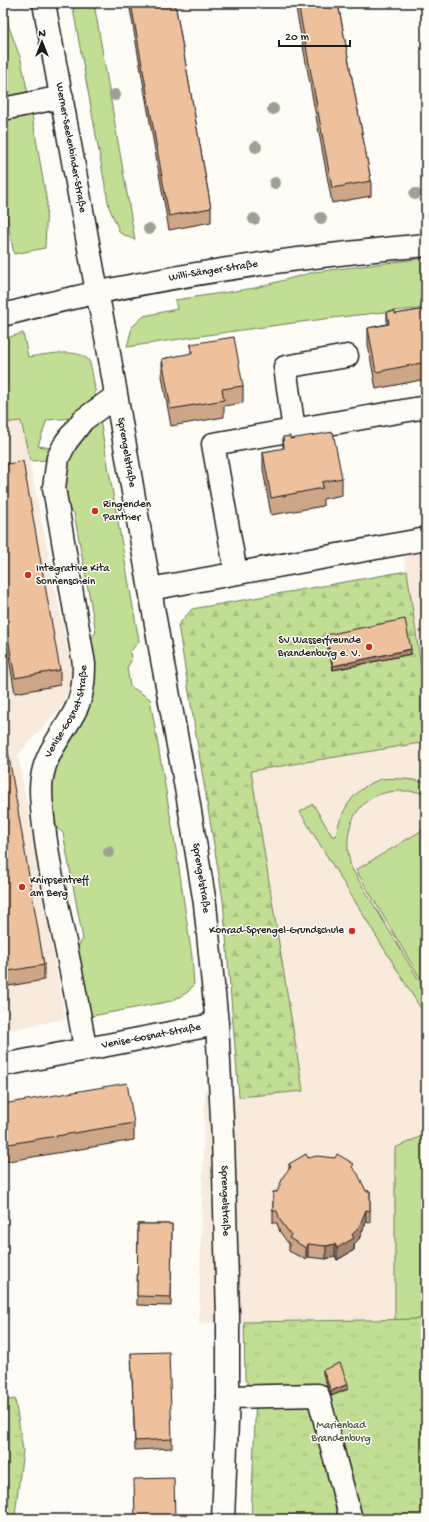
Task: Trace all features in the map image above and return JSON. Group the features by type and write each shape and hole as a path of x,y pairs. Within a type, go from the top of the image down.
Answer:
{"street":[{"name":"Werner-Seelenbinder-Straße","path":"44,3 97,292"},
{"path":"3,109 62,97"},
{"name":"Willi-Sänger-Straße","path":"3,315 97,292 152,281 290,260 426,245"},
{"name":"Sprengelstraße","path":"97,292 188,799 205,904 217,1024 223,1137 228,1310 228,1398 223,1519"},
{"path":"294,430 285,367 347,356"},
{"name":"Venise-Gosnat-Straße","path":"85,1049 55,893 42,814 41,787 47,759 76,711 84,687 84,664 54,488 58,458 66,442 83,420 116,396"},
{"path":"236,573 213,444 426,407"},
{"path":"150,589 426,539"},
{"name":"Venise-Gosnat-Straße","path":"3,1065 217,1024"},
{"path":"228,1398 318,1395 351,1519"}],"shaded area":[{"path":"21,420 76,690 18,755 65,1019 3,1031 3,423"},
{"path":"426,539 426,701 402,543"},
{"path":"426,742 426,1134 395,1148 395,1320 199,1323 205,1089 239,1096 303,1091 251,771"}],"green space":[{"path":"3,3 5,3 9,27 21,60 28,94 3,98"},
{"path":"72,3 94,3 135,240 120,233 109,207"},
{"path":"32,115 47,203 45,248 14,254 3,198 3,120"},
{"path":"426,258 426,308 314,320 127,347 132,327 144,316 177,309 175,300 255,288 314,272"},
{"path":"23,333 28,357 61,353 78,354 89,361 91,368 96,398 74,418 47,420 38,446 52,448 51,460 30,461 21,421 3,423 3,339"},
{"path":"100,420 139,641 130,652 131,661 127,668 130,686 150,699 177,855 192,957 194,984 188,992 172,1001 87,1017 74,952 83,939 63,833 51,823 49,792 88,642 96,632 74,513 63,505 61,475 86,426"},
{"path":"407,571 426,701 426,742 251,771 303,1091 239,1097 223,900 178,625 192,609"},
{"path":"405,779 426,782 426,795 411,791 386,792 363,804 350,826 348,852 351,867 426,992 426,1017 300,812 313,804 332,836 336,836 344,810 354,796 361,790 379,780"},
{"path":"426,828 426,988 356,870"},
{"path":"426,1134 426,1319 395,1320 395,1148"},
{"name":"Marienbad Brandenburg","path":"426,1319 426,1519 251,1519 256,1396 245,1379 244,1322"},
{"path":"15,1399 23,1450 15,1515 3,1516 3,1401"}],"building":[{"path":"131,3 175,3 211,208 169,216"},
{"path":"298,3 338,3 371,181 332,188"},
{"path":"426,309 426,362 376,372 368,328 389,324 387,312 395,311 395,314"},
{"path":"234,337 243,386 222,389 224,400 171,409 162,359 192,353 191,344"},
{"path":"333,432 342,478 322,482 323,488 271,498 263,452 284,448 283,437 290,436 290,439"},
{"path":"23,461 60,670 15,678 3,609 3,465"},
{"name":"SV Wasserfreunde Brandenburg e. V.","path":"405,619 411,649 333,666 326,635"},
{"path":"4,623 6,637 3,637"},
{"path":"8,751 44,965 3,972 3,752"},
{"path":"127,1083 134,1123 3,1145 3,1104"},
{"path":"306,1154 308,1158 317,1156 335,1158 337,1154 354,1164 352,1167 358,1174 366,1191 370,1191 370,1211 366,1210 359,1227 352,1235 354,1238 337,1248 335,1244 326,1246 308,1244 306,1248 289,1238 291,1235 280,1220 277,1211 273,1211 273,1192 277,1192 284,1175 291,1167 289,1164"},
{"path":"138,1224 172,1224 171,1297 137,1296"},
{"path":"169,1352 172,1439 135,1441 131,1353"},
{"path":"340,1363 348,1384 331,1391 323,1370"},
{"path":"174,1478 175,1519 135,1519 134,1479"}],"place":[{"name":"Ringenden Panther","path":"95,511"},
{"name":"Integrative Kita Sonnenschein","path":"28,575"},
{"name":"SV Wasserfreunde Brandenburg e. V.","path":"369,647"},
{"name":"Knirpsentreff am Berg","path":"22,887"},
{"name":"Konrad-Sprengel-Grundschule","path":"352,931"}]}
